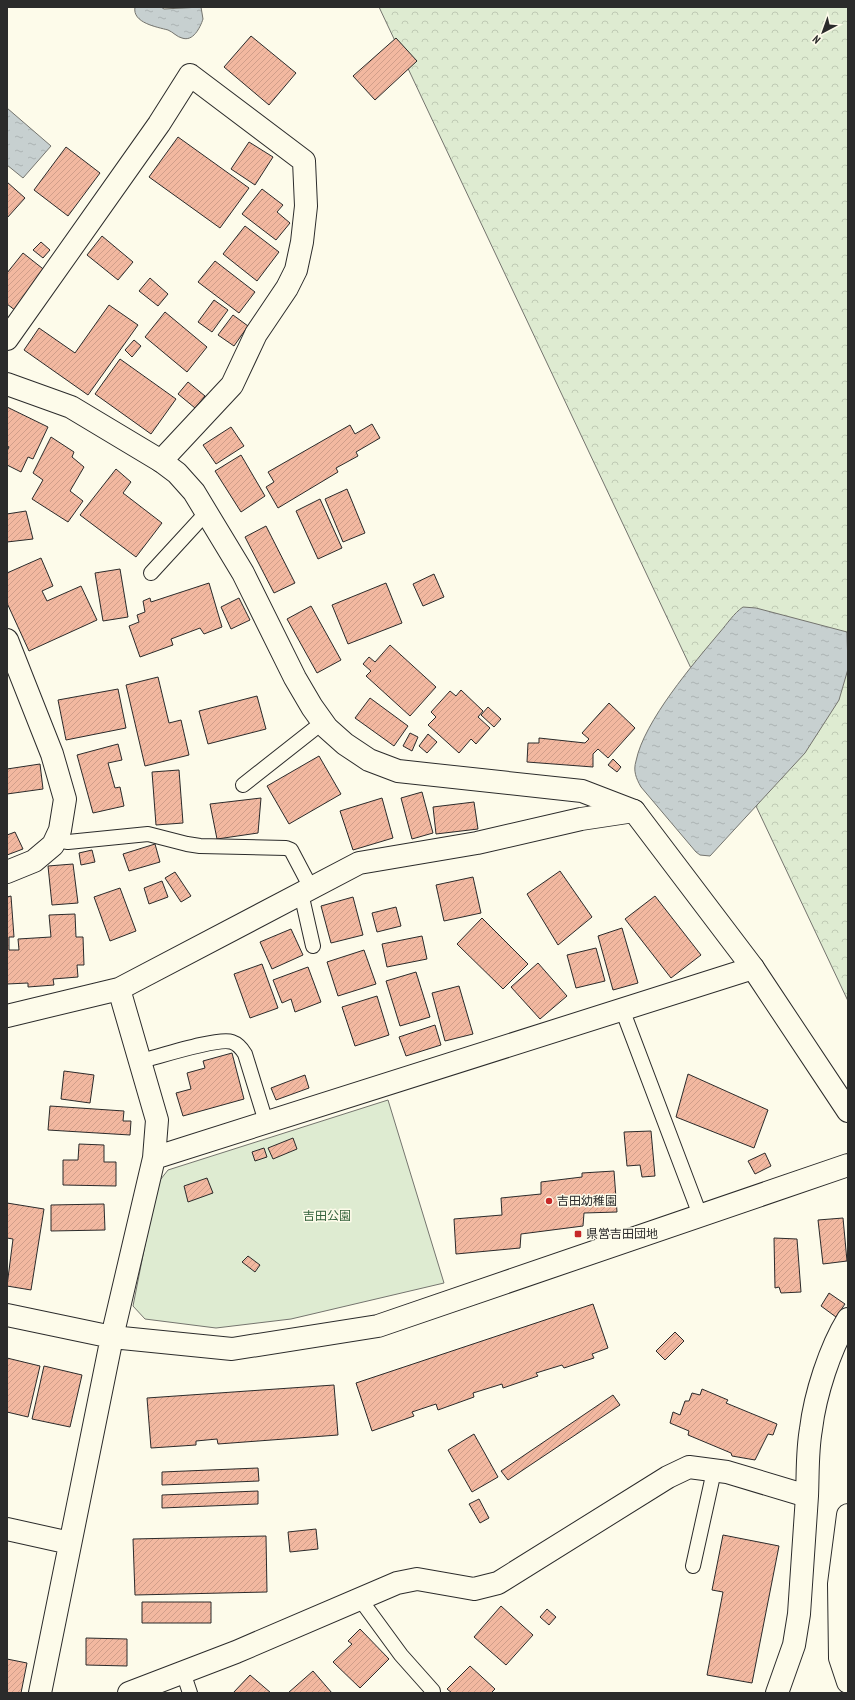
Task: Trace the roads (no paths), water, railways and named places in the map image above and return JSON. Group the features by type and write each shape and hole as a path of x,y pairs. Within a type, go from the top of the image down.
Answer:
{"street":[{"path":"7,338 159,124 190,76 304,161 306,206 302,242 296,270 287,288 256,334 232,385 161,461"},
{"path":"7,384 71,407 161,461 177,473 194,492 243,573 299,684 323,722 344,744 369,760 398,771 582,791 634,811 753,968 848,1111"},
{"path":"7,640 52,754 65,799 60,830 53,845 34,861 7,872"},
{"path":"7,1016 119,989 359,863 395,855 477,843 581,819 634,811"},
{"path":"154,1158 753,968"},
{"path":"40,1693 112,1337 154,1158 157,1120 119,989"},
{"path":"7,1315 112,1337 232,1349 378,1326 458,1300 848,1165"},
{"path":"777,1693 794,1645 799,1614 810,1428 823,1378 839,1334 848,1319"},
{"path":"129,1693 236,1652 397,1583 417,1579 474,1588 498,1583 668,1476 689,1467 734,1474 807,1496"},
{"path":"848,1515 839,1584 840,1658 848,1682"},
{"path":"7,1529 70,1543"}],"lane":[{"path":"151,573 206,512"},
{"path":"243,785 323,722"},
{"path":"55,840 68,842 148,834 200,846 286,848 291,850 306,890 313,946"},
{"path":"622,1009 700,1215"},
{"path":"141,1061 215,1042 232,1042 239,1046 245,1054 266,1122"},
{"path":"693,1566 714,1471"},
{"path":"360,1599 401,1656 433,1691"},
{"path":"183,1672 190,1693"}],"water":[{"path":"135,7 161,7 164,9 201,7 203,19 196,33 190,38 186,39 178,37 168,30 152,26 141,21 137,17"},
{"path":"7,108 51,146 23,178 7,165"},
{"path":"743,607 756,608 847,632 848,669 839,700 805,753 710,856 700,855 641,787 636,774 635,765 641,745 649,728 671,693 731,619"}],"place":[{"name":"吉田幼稚園","path":"549,1201"},
{"name":"県営吉田団地","path":"578,1234"}],"park label":[{"name":"吉田公園","path":"327,1216"}]}
